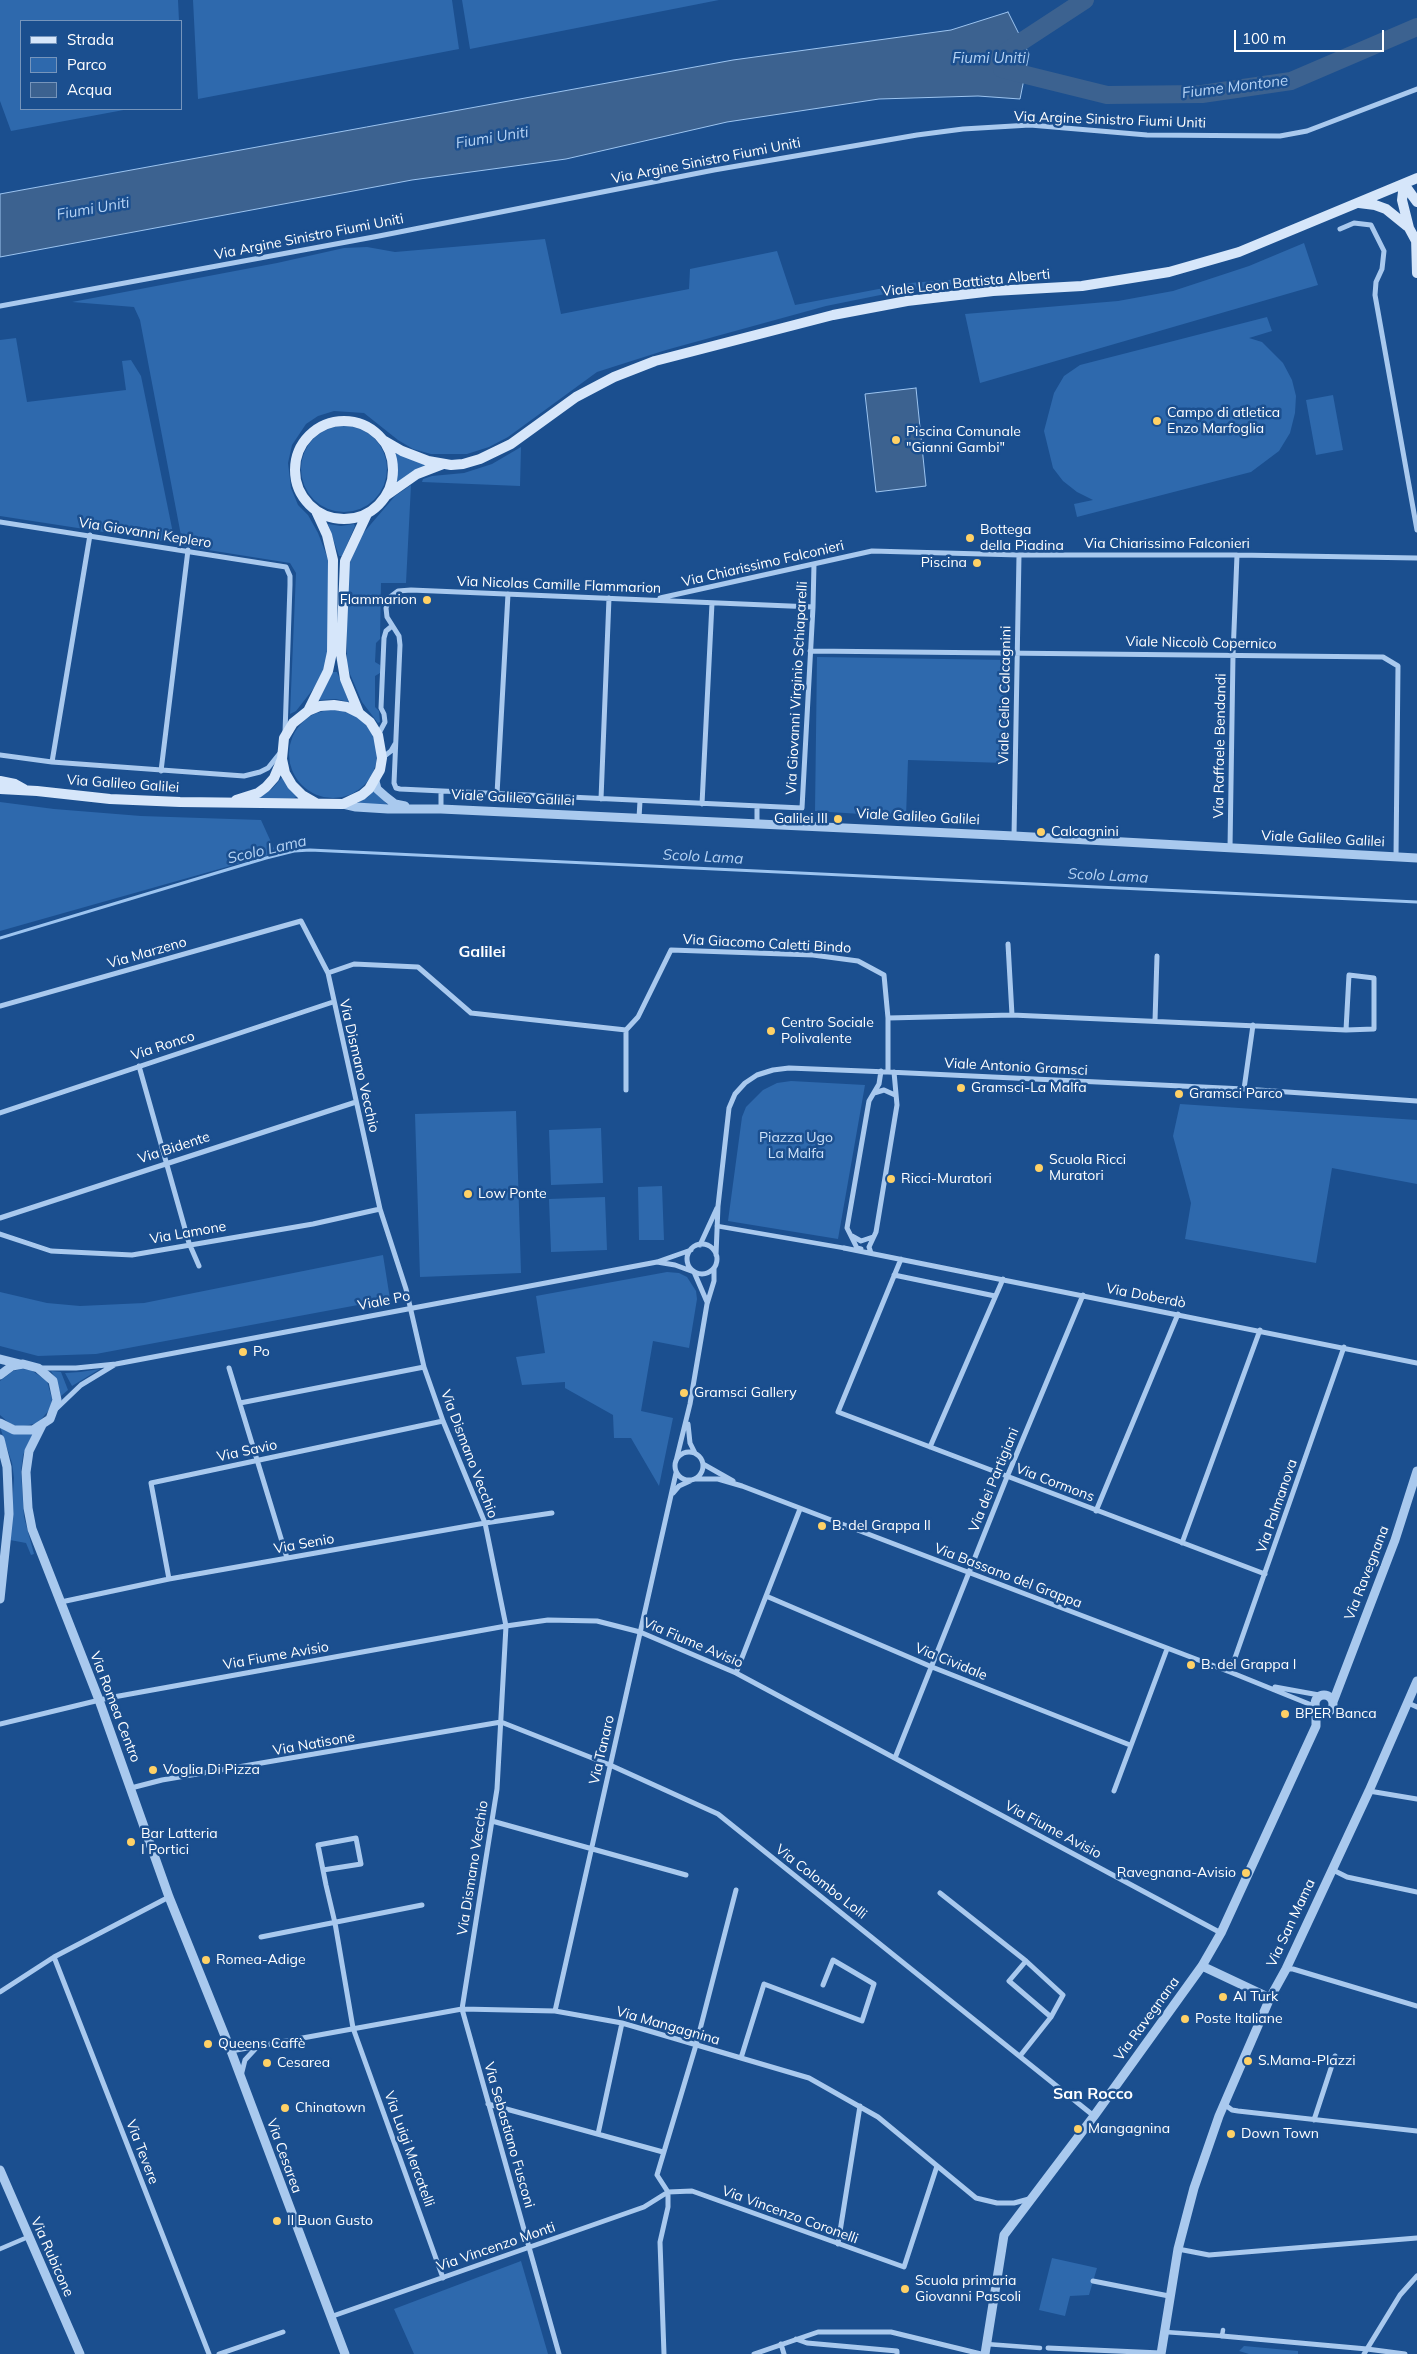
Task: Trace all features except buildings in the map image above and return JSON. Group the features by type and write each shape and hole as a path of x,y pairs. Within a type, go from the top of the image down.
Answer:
{"main road":[{"name":"Viale Leon Battista Alberti","path":"383,440 402,452 443,464 463,464 480,459 510,444 576,397 614,377 655,361 833,315 907,300 993,291 1082,286 1169,272 1239,252 1417,178"},
{"path":"1404,184 1417,202"},
{"path":"1404,184 1402,200 1416,241 1417,273"},
{"path":"1358,203 1375,205 1386,209 1413,229"},
{"path":"359,713 345,679 341,654 345,561 367,514 386,496 392,482 393,467 390,452 383,440 372,429 358,422 342,420 327,423 308,436 296,456 294,472 301,494 316,511 328,517 354,518 367,514"},
{"name":"Viale Leon Battista Alberti","path":"386,496 418,474 443,464"},
{"path":"308,711 328,672 332,643 333,560 327,535 316,511"},
{"path":"334,705 347,707 359,713 370,722 378,735 382,758 375,781 362,795 343,804 316,803 302,795 292,785 285,773 282,755 284,738 294,723 308,711 320,706 334,705"},
{"name":"Via Galileo Galilei","path":"220,802 247,798 258,793 274,778 282,755"},
{"name":"Via Galileo Galilei","path":"0,782 15,784 25,790"},
{"name":"Via Galileo Galilei","path":"0,789 110,799 316,803"}],"street":[{"name":"Via Argine Sinistro Fiumi Uniti","path":"0,306 379,236 714,170 899,137 963,129 1030,125 1147,134 1280,136 1307,130 1417,89"},
{"path":"1340,229 1354,223 1364,222 1371,225 1384,251 1382,269 1376,282 1375,295 1417,530"},
{"name":"Via Giovanni Keplero","path":"0,522 188,550 286,567 290,576 290,585 284,738"},
{"path":"52,762 90,535"},
{"path":"161,771 188,550"},
{"name":"Via Chiarissimo Falconieri","path":"653,600 872,551 1019,555 1237,555 1417,558"},
{"name":"Viale Celio Calcagnini","path":"1014,836 1019,555"},
{"name":"Via Raffaele Bendandi","path":"1230,848 1233,655 1237,555"},
{"name":"Via Giovanni Virginio Schiaparelli","path":"396,742 394,783 396,788 802,808 814,564"},
{"name":"Via Nicolas Camille Flammarion","path":"396,742 400,645 387,617 386,608 390,597 398,591 425,590 813,607"},
{"path":"497,794 508,594"},
{"path":"601,799 609,598"},
{"path":"702,804 712,603"},
{"path":"378,735 385,722 381,708 384,638 386,631 392,626"},
{"name":"Viale Niccolò Copernico","path":"810,650 1383,658 1398,666 1396,857"},
{"path":"384,714 397,713"},
{"path":"382,758 391,751 396,742"},
{"path":"0,755 52,762 161,771 252,774 268,768 282,755"},
{"path":"375,781 377,789 395,804 418,808"},
{"path":"441,791 442,809"},
{"path":"639,818 640,801"},
{"path":"343,804 356,808 418,808"},
{"path":"757,806 757,824"},
{"name":"Viale Galileo Galilei","path":"418,808 1014,836 1417,858"},
{"name":"Via Dismano Vecchio","path":"301,921 328,973 380,1209 410,1308 424,1367 443,1421 485,1523 506,1626 497,1789 462,2009"},
{"name":"Via Marzeno","path":"0,1006 301,921"},
{"path":"1008,944 1012,1016"},
{"name":"Via Giacomo Caletti Bindo","path":"626,1030 638,1017 671,950 813,955 858,961 884,975 891,1072"},
{"path":"1155,1020 1157,956"},
{"path":"328,973 354,964 418,968 471,1013 626,1030 626,1090"},
{"path":"888,1018 1012,1016 1155,1020 1346,1030 1374,1029 1374,978 1349,975 1346,1030"},
{"name":"Via Ronco","path":"0,1113 333,1002"},
{"path":"1244,1089 1253,1025"},
{"path":"139,1066 189,1243 199,1266"},
{"name":"Viale Antonio Gramsci","path":"716,1255 718,1206 727,1115 735,1094 757,1075 789,1068 1244,1089 1417,1102"},
{"path":"871,1253 857,1248 847,1228 869,1101 879,1084 881,1072"},
{"path":"871,1253 869,1247 874,1236 897,1105 891,1072"},
{"path":"874,1093 884,1090 890,1091 895,1096"},
{"name":"Via Bidente","path":"0,1218 166,1162 356,1102"},
{"name":"Viale Antonio Gramsci","path":"700,1245 718,1206"},
{"name":"Via Lamone","path":"0,1234 51,1251 132,1255 189,1243 313,1224 380,1209"},
{"path":"717,1226 871,1253"},
{"path":"851,1236 861,1241 874,1236"},
{"path":"673,1494 679,1486 694,1480 702,1473 703,1464 690,1443 687,1431 707,1304 714,1281 716,1255 708,1246 700,1245 691,1250 687,1259 707,1304"},
{"name":"Viale Po","path":"38,1368 76,1368 116,1364 657,1262 691,1250"},
{"name":"Via Doberdò","path":"871,1253 1417,1363"},
{"path":"901,1259 894,1275 995,1296"},
{"name":"Viale Po","path":"657,1262 675,1265 694,1272"},
{"path":"694,1272 707,1273 714,1268"},
{"name":"Via Cormons","path":"894,1275 838,1412 1265,1574"},
{"path":"930,1447 1004,1279"},
{"name":"Via dei Partigiani","path":"896,1758 1007,1476 1083,1295"},
{"path":"1096,1511 1178,1314"},
{"path":"1182,1544 1260,1330"},
{"name":"Via Palmanova","path":"1230,1672 1344,1347"},
{"path":"0,1359 38,1368 53,1381 56,1390 55,1410"},
{"path":"0,1374 12,1366 23,1364"},
{"name":"Viale Po","path":"55,1410 81,1385 116,1364"},
{"path":"240,1403 424,1367"},
{"path":"229,1368 287,1558"},
{"path":"690,1404 676,1461 676,1473 682,1479 694,1480"},
{"name":"Via Romea Centro","path":"55,1410 42,1425 27,1460 26,1496 30,1524 99,1700 170,1897 231,2051"},
{"name":"Via Savio","path":"169,1579 151,1483 443,1421"},
{"path":"0,1423 14,1430 24,1431 42,1425"},
{"path":"0,1439 7,1467 9,1492 9,1514 0,1599"},
{"path":"676,1461 682,1454 696,1454"},
{"name":"Via Bassano del Grappa","path":"703,1464 742,1486"},
{"name":"Via Ravegnana","path":"1333,1702 1395,1540 1417,1471"},
{"name":"Via Tanaro","path":"555,2010 673,1494 676,1473"},
{"name":"Via Bassano del Grappa","path":"694,1480 718,1479 742,1486 1267,1686 1315,1708"},
{"path":"736,1673 800,1509"},
{"name":"Via Senio","path":"60,1602 169,1579 485,1523 552,1513"},
{"name":"Via Cividale","path":"766,1596 932,1667 1130,1745"},
{"name":"Via Fiume Avisio","path":"0,1724 99,1700 506,1626 548,1620 597,1621 640,1632 736,1673 1221,1933"},
{"path":"1114,1791 1167,1649"},
{"name":"Via San Mama","path":"1161,2353 1178,2249 1194,2188 1224,2104 1270,1998 1286,1969 1331,1869 1413,1705 1417,1681"},
{"path":"1322,1695 1330,1697 1333,1702 1332,1708 1327,1712 1321,1713 1315,1708 1315,1700 1322,1695 1339,1684"},
{"name":"Via Bassano del Grappa","path":"1267,1686 1322,1695"},
{"name":"Via Ravegnana","path":"985,2354 1004,2235 1094,2116 1202,1966 1221,1933 1316,1726 1315,1708"},
{"name":"Via Colombo Lolli","path":"501,1722 610,1765 718,1814 1094,2116"},
{"name":"Via Natisone","path":"131,1788 162,1780 501,1722"},
{"path":"1369,1791 1417,1800"},
{"path":"492,1822 686,1875"},
{"name":"Via Luigi Mercatelli","path":"323,1870 361,1864 356,1838 318,1846 326,1885 335,1922 353,2028 443,2278"},
{"path":"1331,1869 1347,1877 1417,1892"},
{"path":"664,2354 660,2242 668,2207 668,2192 657,2175 696,2045 736,1890"},
{"path":"940,1893 1026,1961 1063,1995 1051,2017 1020,2056"},
{"path":"0,1992 54,1957 170,1897"},
{"path":"261,1938 422,1905"},
{"name":"Via Tevere","path":"54,1957 209,2354"},
{"path":"741,2058 764,1984 862,2021 874,1984 833,1960 823,1985"},
{"path":"1026,1961 1009,1981 1051,2017"},
{"path":"1202,1966 1270,1998"},
{"path":"1286,1969 1293,1969 1417,2006"},
{"name":"Via Mangagnina","path":"231,2051 462,2009 555,2010 622,2023 809,2078 878,2117 976,2198 997,2203 1014,2203 1032,2198"},
{"name":"Via Sebastiano Fusconi","path":"462,2009 559,2354"},
{"path":"598,2134 622,2023"},
{"path":"241,2079 245,2060 258,2046"},
{"name":"Via Cesarea","path":"231,2051 345,2354"},
{"path":"1314,2120 1335,2056"},
{"path":"488,2104 663,2152"},
{"path":"1224,2104 1232,2110 1417,2131"},
{"path":"838,2244 860,2106"},
{"name":"Via Vincenzo Coronelli","path":"668,2192 692,2191 904,2267 937,2166"},
{"name":"Via Rubicone","path":"0,2170 80,2354"},
{"name":"Via Vincenzo Monti","path":"330,2318 644,2207 668,2192"},
{"path":"0,2249 28,2237"},
{"path":"1178,2249 1209,2255 1417,2238"},
{"path":"1366,2352 1400,2295 1417,2276"},
{"path":"1093,2281 1169,2296"},
{"path":"219,2354 283,2332"},
{"path":"754,2354 818,2332 891,2332 981,2354"},
{"path":"1163,2332 1223,2333 1366,2352 1405,2354"},
{"path":"795,2339 807,2342 897,2351 897,2354"},
{"path":"781,2344 784,2354"},
{"path":"986,2344 1040,2348"},
{"path":"1048,2348 1161,2353"}],"green space":[{"path":"0,0 178,0 179,20 20,20 20,110 124,110 11,131 0,101"},
{"path":"193,0 452,0 459,49 198,99"},
{"path":"462,0 719,0 470,49"},
{"path":"545,239 561,314 689,289 690,269 777,251 795,305 910,283 973,278 974,283 905,290 826,306 666,350 597,372 508,437 489,447 467,454 431,454 413,449 398,440 364,413 334,411 318,416 306,424 292,445 288,463 291,488 298,505 308,515 318,533 328,559 330,575 326,665 314,688 296,711 290,714 296,573 290,563 183,546 140,320 134,307 72,302 277,263 344,248 367,247 395,252"},
{"path":"1304,243 1318,285 980,383 965,314 1118,301 1173,291 1249,266"},
{"path":"1267,317 1272,331 1249,338 1262,342 1283,363 1292,380 1296,396 1295,413 1290,433 1279,451 1251,472 1077,517 1074,504 1093,500 1077,492 1063,481 1053,468 1044,431 1054,393 1064,376 1080,365"},
{"path":"16,338 27,402 126,390 122,361 131,360 141,376 175,543 0,516 0,340"},
{"path":"1333,395 1343,450 1316,455 1306,400"},
{"path":"344,426 360,429 368,433 380,445 384,453 387,469 384,485 380,493 368,505 360,509 344,512 328,509 320,505 308,493 304,485 301,469 304,453 308,445 320,433 328,429"},
{"path":"521,447 520,486 422,482 423,479 432,476 464,473 492,464"},
{"path":"396,453 426,465 426,467 397,483"},
{"path":"411,485 406,583 381,583 380,639 376,643 375,662 380,665 380,673 375,676 375,707 379,711 380,722 378,723 362,702 347,667 347,571 359,538 395,496"},
{"path":"328,524 341,526 354,524 355,526 342,556 339,556"},
{"path":"817,657 1008,660 1005,763 908,760 906,817 815,811"},
{"path":"333,672 337,672 349,702 336,699 319,700"},
{"path":"333,710 350,714 364,723 373,737 377,754 373,771 364,785 350,794 333,798 316,794 302,785 293,771 289,754 293,737 302,723 316,714"},
{"path":"283,776 298,796 294,798 258,800 257,798 272,789"},
{"path":"373,790 389,806 357,803 368,797"},
{"path":"0,802 54,809 141,816 261,820 276,853 0,931"},
{"name":"Piazza Ugo La Malfa","path":"791,1081 865,1085 838,1239 728,1221 742,1117 746,1107 763,1090 777,1083"},
{"path":"1180,1104 1417,1120 1417,1184 1332,1168 1316,1263 1185,1239 1191,1203 1173,1136"},
{"name":"Low Ponte","path":"516,1111 521,1273 420,1277 415,1114"},
{"path":"601,1128 603,1183 551,1185 549,1130"},
{"path":"662,1186 664,1240 639,1240 638,1187"},
{"path":"605,1197 607,1250 551,1252 549,1199"},
{"path":"383,1255 390,1299 96,1354 38,1356 0,1346 0,1292 47,1303 80,1306 144,1303"},
{"path":"667,1272 679,1273 687,1277 696,1291 697,1299 689,1348 653,1341 641,1411 673,1418 659,1486 631,1438 614,1438 613,1415 565,1388 565,1382 522,1385 516,1357 545,1353 536,1296"},
{"path":"100,1369 72,1386 65,1373 80,1372"},
{"path":"31,1370 47,1381 52,1399 50,1409 38,1423 19,1427 10,1424 0,1415 0,1381 13,1371"},
{"path":"51,1371 61,1372 68,1390 61,1396 56,1379"},
{"path":"0,1427 18,1434 34,1432 23,1455 21,1471 24,1517 34,1554 31,1555 26,1543 10,1540 14,1478 12,1463"},
{"path":"1052,2258 1097,2268 1089,2295 1070,2296 1065,2316 1039,2310"},
{"path":"521,2261 548,2354 414,2354 394,2309"},
{"path":"1244,2346 1298,2351 1298,2354 1249,2354 1239,2351"}],"water":[{"name":"Fiumi Uniti","path":"1008,12 1029,54 1020,99 978,96 879,99 727,122 566,159 412,180 0,257 0,194 733,60 951,30"},
{"name":"Piscina Comunale \"Gianni Gambi\"","path":"916,388 926,486 876,492 865,394"}],"waterway":[{"path":"1004,53 1085,0"},
{"name":"Fiume Montone","path":"1002,69 1107,95 1202,94 1291,81 1417,27"},
{"name":"Scolo Lama","path":"0,938 266,858 294,851 310,850 1417,902"}],"place":[{"name":"Campo di atletica Enzo Marfoglia","path":"1157,421"},
{"name":"Piscina Comunale \"Gianni Gambi\"","path":"896,440"},
{"name":"Bottega della Piadina","path":"970,538"},
{"name":"Piscina","path":"977,563"},
{"name":"Flammarion","path":"427,600"},
{"name":"Galilei III","path":"838,819"},
{"name":"Calcagnini","path":"1041,832"},
{"name":"Centro Sociale Polivalente","path":"771,1031"},
{"name":"Gramsci-La Malfa","path":"961,1088"},
{"name":"Gramsci Parco","path":"1179,1094"},
{"name":"Scuola Ricci Muratori","path":"1039,1168"},
{"name":"Ricci-Muratori","path":"891,1179"},
{"name":"Low Ponte","path":"468,1194"},
{"name":"Po","path":"243,1352"},
{"name":"Gramsci Gallery","path":"684,1393"},
{"name":"B. del Grappa II","path":"822,1526"},
{"name":"B. del Grappa I","path":"1191,1665"},
{"name":"BPER Banca","path":"1285,1714"},
{"name":"Voglia Di Pizza","path":"153,1770"},
{"name":"Bar Latteria I Portici","path":"131,1842"},
{"name":"Ravegnana-Avisio","path":"1246,1873"},
{"name":"Romea-Adige","path":"206,1960"},
{"name":"Al Turk","path":"1223,1997"},
{"name":"Poste Italiane","path":"1185,2019"},
{"name":"Queens Caffè","path":"208,2044"},
{"name":"S.Mama-Plazzi","path":"1248,2061"},
{"name":"Cesarea","path":"267,2063"},
{"name":"Chinatown","path":"285,2108"},
{"name":"Mangagnina","path":"1078,2129"},
{"name":"Down Town","path":"1231,2134"},
{"name":"Il Buon Gusto","path":"277,2221"},
{"name":"Scuola primaria Giovanni Pascoli","path":"905,2289"}],"district":[{"name":"Galilei","path":"482,952"},
{"name":"San Rocco","path":"1093,2094"}]}
